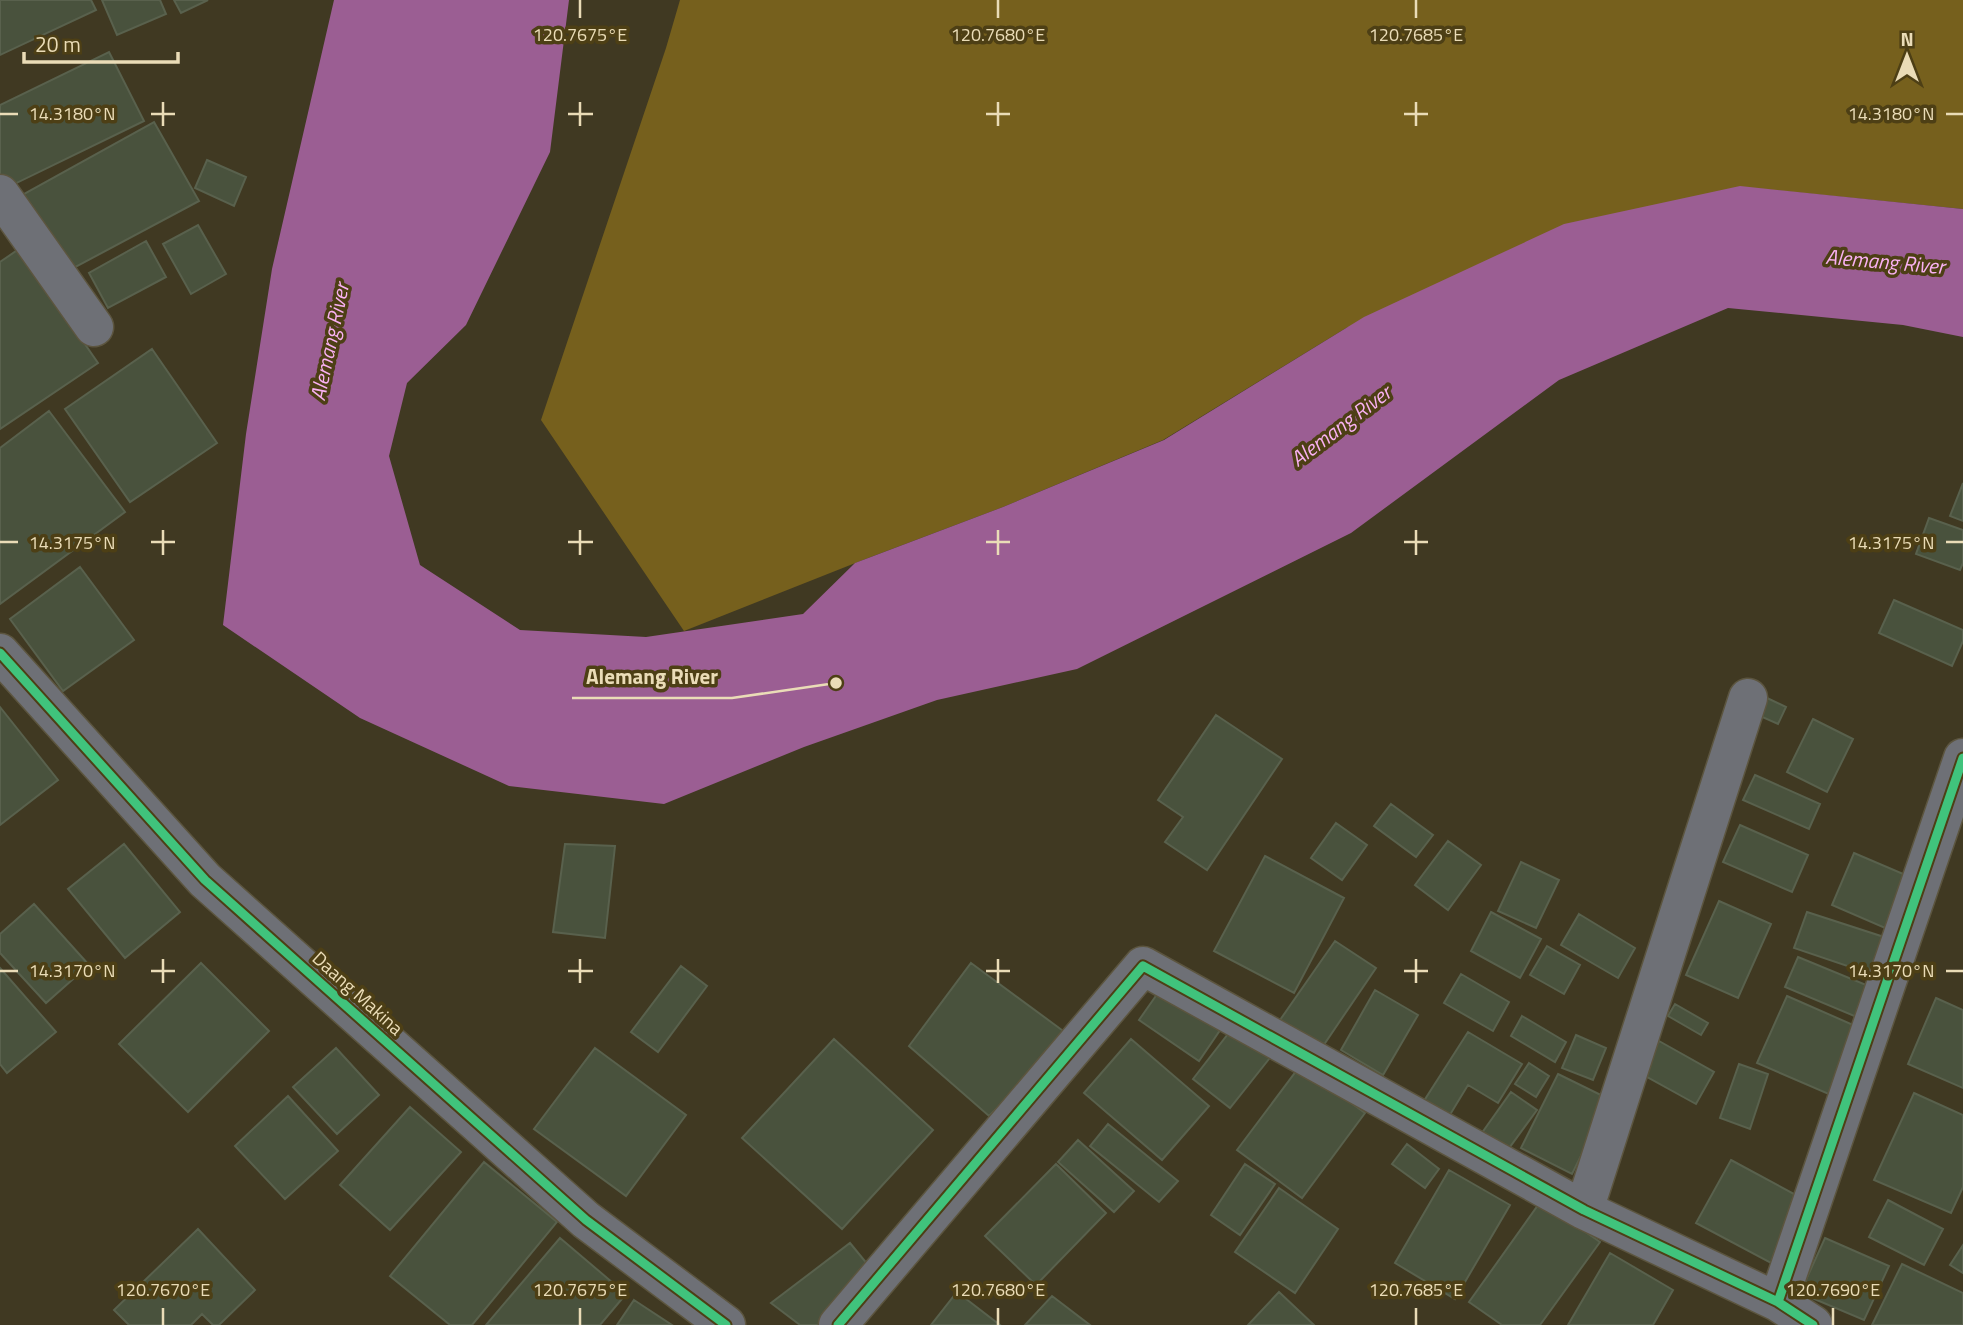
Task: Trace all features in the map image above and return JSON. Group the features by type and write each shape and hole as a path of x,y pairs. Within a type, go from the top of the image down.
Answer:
{"street":[{"path":"0,194 94,327"},
{"name":"Daang Makina","path":"1,657 205,880 586,1220 726,1325"},
{"path":"1584,1210 1748,698"},
{"path":"1778,1302 1963,758"},
{"path":"838,1325 1143,967 1584,1210 1778,1302 1813,1325"}],"shaded area":[{"path":"680,0 1963,0 1963,209 1752,188 1346,328 1163,440 1003,507 684,631 541,420"}],"water":[{"path":"334,0 569,0 550,152 466,325 407,383 389,456 420,565 520,630 646,637 803,614 855,563 1003,507 1164,440 1364,317 1564,224 1740,186 1963,209 1963,337 1903,325 1728,308 1559,380 1351,533 1077,669 937,700 804,747 664,804 509,786 360,718 223,625 246,434 272,269"}],"building":[{"path":"0,0 91,0 96,10 0,55"},
{"path":"102,0 160,0 166,14 117,35"},
{"path":"174,0 208,0 181,13"},
{"path":"109,52 144,121 0,191 0,105"},
{"path":"154,122 199,201 66,272 13,200"},
{"path":"207,160 246,177 234,206 195,188"},
{"path":"198,225 226,274 191,294 163,244"},
{"path":"146,241 166,277 108,308 89,273"},
{"path":"19,249 98,363 0,429 0,262"},
{"path":"152,349 217,443 130,502 65,409"},
{"path":"49,411 125,512 0,604 0,448"},
{"path":"1963,483 1963,521 1950,516"},
{"path":"1929,518 1963,530 1963,563 1960,570 1916,554"},
{"path":"80,567 134,640 63,691 10,619"},
{"path":"1894,600 1963,630 1963,641 1952,666 1879,633"},
{"path":"1767,698 1786,707 1778,724 1760,716"},
{"path":"0,707 58,780 0,825"},
{"path":"1216,715 1282,759 1207,870 1165,842 1183,817 1158,800"},
{"path":"1813,719 1853,739 1827,792 1787,772"},
{"path":"1755,775 1820,804 1809,829 1743,800"},
{"path":"1391,804 1433,835 1416,857 1374,826"},
{"path":"1336,823 1367,845 1342,880 1311,858"},
{"path":"1740,825 1808,855 1792,892 1723,862"},
{"path":"1448,841 1481,865 1448,910 1415,885"},
{"path":"124,844 180,912 125,958 68,889"},
{"path":"565,844 615,846 605,938 553,932"},
{"path":"1854,853 1915,879 1892,931 1832,905"},
{"path":"1265,856 1344,898 1294,993 1214,951"},
{"path":"1521,862 1559,880 1536,928 1498,911"},
{"path":"1719,901 1771,924 1738,998 1686,975"},
{"path":"34,904 89,965 46,1003 0,953 0,934"},
{"path":"1491,912 1541,939 1520,978 1471,951"},
{"path":"1807,912 1887,938 1874,975 1794,948"},
{"path":"1579,914 1635,948 1618,978 1561,945"},
{"path":"1335,941 1376,968 1321,1049 1280,1020"},
{"path":"1547,946 1580,965 1564,994 1530,975"},
{"path":"1798,957 1876,989 1864,1020 1785,987"},
{"path":"201,963 269,1031 188,1112 119,1044"},
{"path":"971,963 1070,1036 989,1116 909,1046"},
{"path":"681,966 707,986 658,1052 631,1032"},
{"path":"0,968 56,1032 7,1073 0,1064"},
{"path":"1461,974 1509,1002 1493,1031 1444,1003"},
{"path":"1167,980 1227,1020 1199,1061 1139,1020"},
{"path":"1375,990 1418,1015 1383,1075 1341,1050"},
{"path":"1787,996 1860,1028 1831,1095 1757,1063"},
{"path":"1936,998 1963,1010 1963,1088 1908,1064"},
{"path":"1675,1004 1708,1023 1701,1035 1668,1016"},
{"path":"1522,1016 1566,1042 1555,1062 1511,1036"},
{"path":"1235,1025 1273,1054 1230,1108 1193,1079"},
{"path":"1468,1032 1522,1064 1498,1103 1468,1085 1448,1118 1422,1104"},
{"path":"1576,1035 1606,1048 1593,1080 1562,1068"},
{"path":"834,1039 933,1130 842,1229 742,1138"},
{"path":"1131,1039 1209,1106 1162,1160 1084,1093"},
{"path":"1659,1041 1714,1072 1696,1104 1640,1073"},
{"path":"336,1048 379,1095 337,1134 293,1087"},
{"path":"595,1048 686,1115 626,1196 534,1129"},
{"path":"1529,1063 1549,1076 1536,1097 1515,1084"},
{"path":"1739,1064 1768,1074 1750,1129 1720,1118"},
{"path":"1300,1066 1365,1113 1302,1198 1237,1150"},
{"path":"1558,1074 1609,1099 1572,1174 1521,1148"},
{"path":"1511,1092 1537,1110 1504,1155 1479,1137"},
{"path":"1914,1093 1963,1115 1963,1187 1951,1213 1874,1180"},
{"path":"288,1096 338,1151 285,1199 235,1146"},
{"path":"410,1107 461,1152 390,1230 340,1185"},
{"path":"1108,1124 1178,1181 1159,1202 1090,1146"},
{"path":"1078,1140 1134,1191 1114,1212 1058,1162"},
{"path":"1407,1144 1439,1169 1425,1188 1392,1164"},
{"path":"1731,1160 1805,1200 1771,1263 1696,1223"},
{"path":"484,1162 557,1222 472,1325 450,1325 390,1276"},
{"path":"1056,1164 1106,1213 1036,1285 985,1236"},
{"path":"1245,1164 1275,1184 1240,1235 1211,1215"},
{"path":"1449,1170 1510,1205 1455,1299 1395,1263"},
{"path":"1279,1188 1338,1229 1295,1293 1235,1252"},
{"path":"1888,1200 1943,1229 1924,1265 1869,1237"},
{"path":"1541,1201 1600,1242 1540,1325 1502,1325 1469,1302"},
{"path":"198,1229 255,1290 219,1325 213,1325 202,1314 191,1325 129,1325 114,1310"},
{"path":"560,1238 626,1294 600,1325 486,1325"},
{"path":"1825,1238 1889,1266 1864,1320 1800,1293"},
{"path":"850,1243 873,1271 821,1325 800,1325 771,1303"},
{"path":"1963,1245 1963,1273 1950,1265"},
{"path":"1610,1253 1673,1290 1653,1325 1568,1325"},
{"path":"1902,1264 1963,1293 1963,1325 1872,1325"},
{"path":"957,1292 1000,1325 931,1325"},
{"path":"1279,1292 1314,1325 1248,1325"},
{"path":"1052,1296 1090,1325 1025,1325"},
{"path":"634,1300 672,1325 617,1325"}],"cycle path":[{"path":"0,653 205,880 586,1220 726,1325"},
{"path":"1778,1302 1963,758"},
{"path":"838,1325 1143,966 1584,1210 1778,1302 1813,1325"}],"place":[{"name":"Alemang River","path":"836,683"}]}
